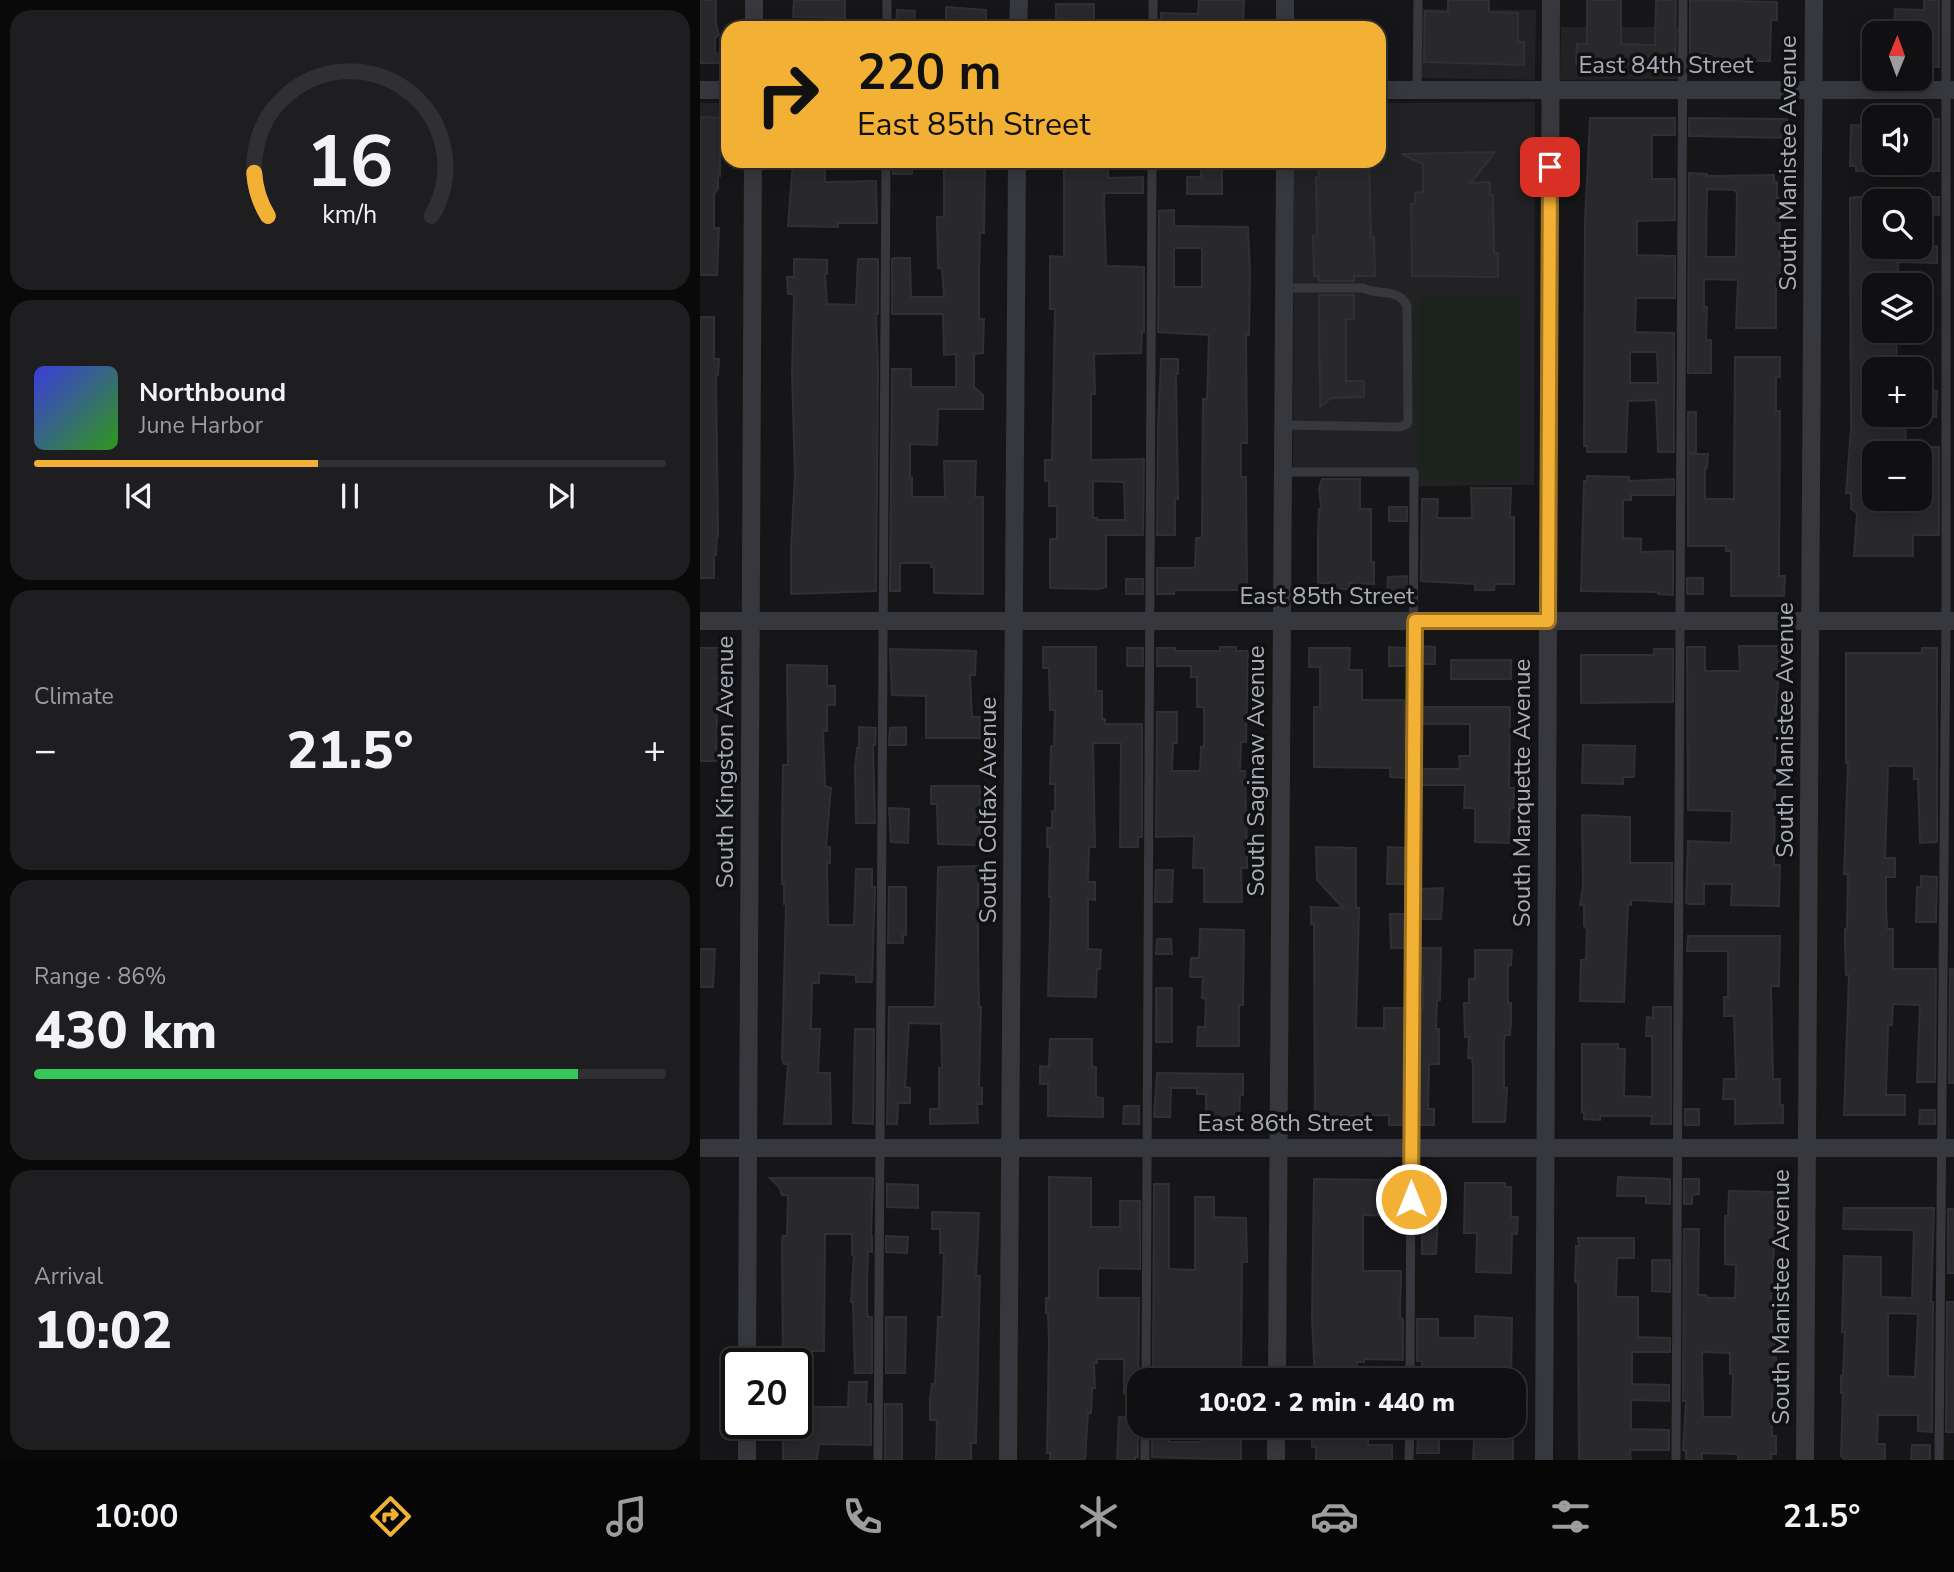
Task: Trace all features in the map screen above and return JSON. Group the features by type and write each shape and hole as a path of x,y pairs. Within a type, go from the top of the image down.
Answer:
{"street":[{"path":"754,0 754,21"},
{"path":"1018,0 1018,21"},
{"path":"1285,21 1286,0"},
{"name":"South Marquette Avenue","path":"1544,1460 1551,0"},
{"name":"South Manistee Avenue","path":"1805,1460 1814,0"},
{"path":"700,90 721,90"},
{"name":"East 84th Street","path":"1386,90 1950,90"},
{"name":"South Kingston Avenue","path":"747,1348 753,168"},
{"name":"South Colfax Avenue","path":"1008,1460 1017,168"},
{"name":"South Saginaw Avenue","path":"1277,1368 1284,168"},
{"name":"East 85th Street","path":"700,621 1950,621"},
{"name":"East 86th Street","path":"700,1148 1947,1148"},
{"path":"1276,1438 1276,1460"},
{"path":"747,1439 747,1460"}],"lane":[{"path":"887,0 887,21"},
{"path":"1153,0 1153,21"},
{"path":"1417,90 1418,0"},
{"path":"1676,1460 1683,0"},
{"path":"1939,1460 1947,1148 1950,621 1950,90 1946,0"},
{"path":"878,1460 886,168"},
{"path":"1146,1368 1152,168"},
{"path":"1283,425 1400,427 1408,421 1407,306 1404,299 1391,293 1372,293 1363,288 1284,288"},
{"path":"1283,472 1414,472 1410,1368"},
{"path":"1145,1438 1145,1460"},
{"path":"1409,1460 1410,1438"}],"shaded area":[{"path":"1418,9 1536,10 1535,80 1417,78"},
{"path":"1561,27 1683,27 1683,79 1560,80"},
{"path":"1535,102 1534,485 1414,486 1414,473 1293,473 1294,168 1386,168 1386,103"},
{"path":"700,103 721,103 721,140 700,140"},
{"path":"1518,297 1520,481 1419,483 1419,298"}],"building":[{"path":"700,0 716,0 719,35 715,38 715,52 721,56 721,63 700,63"},
{"path":"794,0 845,0 845,18 793,17"},
{"path":"1199,0 1244,0 1243,21 1160,21 1161,13 1198,14"},
{"path":"1448,0 1489,0 1489,12 1518,13 1518,42 1524,42 1524,65 1424,62 1425,11 1448,12"},
{"path":"1587,0 1621,0 1621,44 1655,45 1656,0 1676,0 1675,65 1576,64 1577,44 1587,44"},
{"path":"1690,0 1777,2 1777,20 1771,20 1770,61 1714,61 1714,54 1690,53"},
{"path":"1924,0 1939,0 1939,67 1932,67 1932,21 1894,21 1895,9 1924,10"},
{"path":"1056,4 1094,4 1094,21 1056,19"},
{"path":"946,7 986,10 986,21 946,21"},
{"path":"897,10 915,11 914,21 896,21"},
{"path":"700,117 721,118 720,176 718,189 714,194 714,228 719,228 717,275 700,275"},
{"path":"1590,118 1675,118 1675,135 1652,135 1652,179 1675,179 1675,220 1637,221 1637,255 1675,256 1675,298 1636,298 1635,332 1674,333 1674,452 1658,452 1656,400 1628,401 1626,452 1587,452 1587,446 1584,446 1585,220","holes":["1630,352 1657,352 1658,383 1630,383"]},
{"path":"1689,118 1787,119 1787,138 1689,136"},
{"path":"1932,119 1939,119 1939,171 1932,171"},
{"path":"1851,125 1862,125 1862,171 1856,171 1856,166 1850,166"},
{"path":"1495,152 1471,183 1490,182 1498,277 1412,276 1411,204 1415,204 1415,193 1423,192 1423,164 1401,154"},
{"path":"792,168 825,168 825,182 876,181 877,223 838,223 838,227 788,226"},
{"path":"893,168 912,168 912,174 893,174"},
{"path":"944,168 985,168 984,233 980,233 979,275 979,319 984,319 983,353 974,354 974,387 983,395 983,409 938,409 937,445 910,444 912,497 945,497 944,461 976,461 975,497 983,497 983,594 934,593 934,567 931,567 931,563 900,563 900,591 890,591 892,369 911,369 911,387 956,387 956,354 944,355 943,314 892,314 892,259 910,258 911,297 944,297 942,269 938,268 937,217 944,217"},
{"path":"1064,168 1108,168 1108,178 1143,177 1143,193 1105,193 1104,198 1106,266 1144,267 1144,332 1142,331 1141,353 1094,354 1095,394 1091,394 1091,460 1144,459 1143,535 1106,535 1106,587 1098,589 1050,588 1050,539 1057,539 1057,506 1049,506 1049,481 1045,481 1045,460 1052,460 1055,309 1050,309 1050,256 1064,257","holes":["1093,481 1124,482 1125,520 1093,518"]},
{"path":"1201,168 1222,168 1222,194 1187,194 1187,177 1201,177"},
{"path":"1318,168 1369,168 1375,276 1354,276 1354,281 1319,281 1318,276 1314,276 1313,236 1317,235 1316,177 1319,177"},
{"path":"1689,173 1707,176 1774,175 1779,198 1781,280 1776,280 1776,328 1736,328 1738,280 1704,279 1706,340 1711,340 1711,373 1688,373","holes":["1707,189 1734,190 1737,193 1736,257 1706,257"]},
{"path":"1862,197 1862,259 1932,259 1932,246 1937,246 1937,263 1898,262 1898,273 1862,273 1862,343 1897,343 1896,357 1862,357 1862,427 1906,427 1905,441 1862,441 1862,511 1932,511 1932,447 1939,447 1939,535 1913,535 1913,556 1854,556 1857,513 1851,509 1851,493 1846,493 1851,429 1850,198"},
{"path":"1932,197 1939,197 1939,215 1932,215"},
{"path":"1174,210 1174,226 1248,227 1250,272 1249,335 1246,334 1247,443 1241,443 1241,477 1246,477 1247,590 1174,590 1174,594 1157,594 1157,568 1195,568 1196,538 1202,538 1203,399 1207,399 1209,335 1158,332 1159,211","holes":["1174,248 1202,248 1202,287 1174,287"]},
{"path":"794,259 827,260 827,304 856,305 858,259 878,259 876,591 791,594 795,475 792,374 794,294 788,294 787,277 794,277"},
{"path":"1319,295 1354,295 1354,319 1346,319 1346,381 1364,383 1364,397 1331,398 1320,407"},
{"path":"700,317 714,317 714,359 719,359 716,376 718,536 714,555 714,578 700,578"},
{"path":"1735,357 1780,357 1780,377 1776,377 1776,411 1780,411 1779,576 1785,576 1784,596 1731,596 1731,551 1726,551 1726,546 1688,546 1688,454 1708,454 1707,468 1705,467 1705,499 1734,499"},
{"path":"1161,359 1178,359 1178,499 1175,499 1175,535 1157,535"},
{"path":"1932,391 1937,391 1936,417 1932,417"},
{"path":"1688,412 1696,412 1696,452 1688,452"},
{"path":"1587,476 1629,477 1629,481 1674,479 1674,495 1631,495 1631,500 1623,500 1623,538 1641,539 1641,552 1673,551 1673,595 1658,592 1581,591 1584,481 1587,481"},
{"path":"1322,479 1360,479 1360,509 1371,509 1371,562 1374,562 1374,584 1349,583 1349,589 1331,589 1331,583 1318,583 1321,509 1319,488"},
{"path":"1471,488 1511,488 1514,584 1495,584 1494,590 1475,590 1475,584 1421,581 1422,499 1438,499 1437,518 1472,518"},
{"path":"1389,507 1407,507 1407,521 1389,521"},
{"path":"1407,576 1406,596 1387,596 1388,577"},
{"path":"1687,578 1703,578 1703,594 1687,594"},
{"path":"1126,579 1143,579 1143,594 1126,594"},
{"path":"1420,646 1435,647 1435,664 1420,664"},
{"path":"1739,646 1787,646 1787,666 1779,666 1776,714 1774,865 1780,865 1779,906 1731,905 1732,884 1704,884 1704,904 1686,902 1688,841 1731,843 1732,811 1688,810 1687,647 1705,647 1705,671 1740,671"},
{"path":"1043,647 1096,647 1096,691 1102,691 1102,719 1105,719 1105,724 1142,724 1142,837 1138,837 1138,847 1120,847 1121,743 1093,743 1095,847 1089,847 1088,882 1095,882 1095,900 1088,899 1088,949 1101,950 1096,997 1048,996 1051,897 1047,828 1052,828 1052,811 1055,811 1055,784 1050,784 1055,710 1050,710 1049,668 1043,668"},
{"path":"1220,647 1236,647 1236,651 1248,651 1246,742 1241,742 1240,771 1245,771 1247,849 1247,868 1241,868 1242,902 1204,902 1204,868 1193,868 1194,836 1156,837 1157,712 1177,712 1177,743 1173,743 1172,771 1200,771 1201,747 1204,747 1204,707 1197,707 1197,677 1191,677 1191,666 1157,666 1157,648 1175,648 1175,651 1220,651"},
{"path":"1389,647 1406,648 1406,666 1389,666"},
{"path":"700,648 724,648 724,665 721,665 721,707 717,707 716,761 700,761"},
{"path":"1127,648 1143,648 1143,666 1127,666"},
{"path":"1309,648 1350,648 1349,670 1362,670 1362,700 1404,700 1406,778 1390,777 1390,768 1314,767 1314,707 1320,707 1320,667 1309,667"},
{"path":"1922,648 1937,648 1937,842 1920,843 1918,779 1914,779 1914,766 1888,766 1885,858 1895,858 1895,877 1886,877 1886,907 1887,929 1893,929 1893,969 1936,969 1935,1082 1917,1082 1920,1005 1893,1004 1892,1025 1888,1025 1886,1095 1905,1095 1905,1115 1844,1115 1849,975 1846,975 1845,948 1848,874 1844,874 1848,763 1846,653 1922,653"},
{"path":"890,649 976,651 975,675 970,675 972,717 980,717 980,738 926,738 926,696 892,695"},
{"path":"1654,649 1673,649 1673,702 1581,703 1581,655 1654,655"},
{"path":"1451,660 1511,660 1511,679 1451,679"},
{"path":"787,665 827,666 827,686 835,686 835,705 827,705 827,731 823,731 825,786 831,788 826,847 830,847 830,863 827,863 828,925 854,925 856,869 872,869 872,887 875,887 872,982 856,982 856,975 819,973 819,983 812,983 811,1029 820,1029 818,1073 830,1073 831,1124 784,1124 788,1064 784,1064 782,1058 786,904 782,884 782,843 783,765 788,765"},
{"path":"1420,707 1510,707 1509,788 1514,788 1514,808 1510,808 1509,843 1475,842 1475,808 1464,808 1465,785 1421,785 1421,769 1460,769 1459,756 1470,756 1470,724 1420,724"},
{"path":"859,727 876,728 873,745 875,823 856,823 855,767"},
{"path":"906,727 906,745 889,745 890,728"},
{"path":"1583,745 1635,746 1634,777 1623,777 1623,784 1582,783"},
{"path":"931,786 980,786 978,845 938,844 937,804 931,804"},
{"path":"889,808 909,809 908,843 891,842"},
{"path":"1582,815 1630,817 1630,863 1672,863 1672,902 1631,900 1631,905 1628,905 1624,1002 1580,1001 1581,960 1586,960 1587,929 1584,926 1584,905 1580,905 1583,885"},
{"path":"1316,847 1356,848 1356,908 1359,908 1356,1028 1384,1028 1384,1008 1405,1008 1404,1125 1389,1125 1389,1115 1315,1116 1314,924 1311,924 1311,907 1343,908 1317,880"},
{"path":"1388,847 1405,848 1405,884 1387,884"},
{"path":"978,866 981,1007 979,1088 982,1088 982,1104 977,1104 978,1123 930,1124 930,1109 939,1109 941,1024 909,1023 905,1087 910,1088 910,1103 898,1103 897,1124 887,1124 889,1007 935,1007 938,867"},
{"path":"1156,870 1173,870 1172,902 1155,902"},
{"path":"1921,876 1937,877 1936,922 1916,922 1917,887 1921,887"},
{"path":"889,887 906,887 906,935 903,935 903,943 888,943"},
{"path":"1443,888 1441,919 1422,919 1421,889"},
{"path":"1390,914 1405,914 1404,948 1391,948"},
{"path":"1200,929 1244,930 1243,1005 1239,1005 1239,1046 1197,1046 1198,1027 1205,1027 1206,999 1202,998 1203,977 1190,977 1191,958 1199,958"},
{"path":"1688,936 1780,936 1779,986 1771,986 1773,1079 1780,1079 1783,1123 1735,1124 1735,1099 1723,1099 1724,1079 1736,1079 1734,1016 1724,1016 1724,997 1728,997 1728,951 1687,951"},
{"path":"1157,939 1171,939 1172,954 1156,954"},
{"path":"1421,948 1441,948 1440,1000 1437,1000 1436,1029 1439,1029 1439,1064 1429,1064 1428,1109 1434,1109 1434,1125 1418,1125 1419,1008 1423,1008"},
{"path":"700,949 715,949 713,987 700,987"},
{"path":"1475,950 1512,950 1511,965 1508,965 1510,1035 1505,1035 1504,1044 1504,1088 1507,1088 1505,1122 1473,1122 1473,1065 1472,1058 1468,1058 1469,1037 1465,1037 1464,1003 1469,1003 1469,979 1475,979"},
{"path":"1950,969 1954,969 1954,1083 1949,1083"},
{"path":"1156,988 1172,988 1172,1042 1156,1042"},
{"path":"1653,1007 1671,1007 1671,1124 1651,1124 1652,1116 1600,1116 1600,1120 1584,1119 1582,1044 1618,1044 1618,1049 1625,1049 1624,1096 1652,1097 1652,1036 1646,1036 1647,1017 1653,1018"},
{"path":"855,1029 874,1029 873,1124 853,1123"},
{"path":"1050,1039 1092,1039 1096,1097 1103,1098 1103,1117 1048,1116 1048,1084 1040,1084 1040,1066 1049,1067"},
{"path":"1157,1073 1243,1074 1239,1122 1206,1121 1206,1094 1197,1094 1197,1088 1171,1088 1170,1117 1154,1117"},
{"path":"1124,1106 1139,1106 1139,1124 1123,1124"},
{"path":"1685,1109 1699,1109 1699,1125 1685,1125"},
{"path":"1920,1110 1935,1110 1935,1124 1919,1124"},
{"path":"1049,1177 1091,1178 1091,1227 1120,1227 1120,1201 1140,1201 1140,1269 1099,1268 1098,1271 1098,1298 1139,1298 1138,1368 1127,1368 1127,1393 1124,1393 1124,1359 1097,1359 1097,1363 1094,1363 1095,1388 1092,1388 1091,1413 1088,1413 1085,1460 1050,1460 1050,1453 1047,1453 1049,1341 1046,1298 1049,1298"},
{"path":"1618,1177 1670,1179 1670,1204 1646,1203 1646,1196 1617,1196"},
{"path":"770,1178 873,1178 872,1252 868,1251 867,1286 868,1317 872,1317 872,1373 855,1373 851,1302 854,1255 852,1234 825,1234 824,1351 812,1351 812,1348 783,1348 782,1241 783,1236 787,1236 788,1195 782,1195 780,1188"},
{"path":"1404,1178 1404,1216 1363,1215 1363,1271 1401,1271 1403,1360 1364,1359 1364,1362 1357,1362 1357,1368 1314,1368 1312,1317 1314,1179"},
{"path":"1418,1178 1436,1178 1435,1182 1440,1183 1436,1254 1422,1254"},
{"path":"1684,1179 1699,1179 1699,1194 1692,1195 1692,1204 1684,1204"},
{"path":"1465,1183 1505,1183 1505,1187 1511,1187 1511,1217 1518,1217 1517,1234 1512,1234 1511,1273 1476,1272 1477,1233 1464,1233"},
{"path":"887,1184 918,1185 918,1208 887,1207"},
{"path":"1154,1184 1169,1184 1169,1269 1195,1270 1195,1197 1214,1197 1214,1217 1246,1218 1247,1262 1242,1262 1241,1368 1153,1368"},
{"path":"1729,1191 1777,1192 1778,1232 1775,1232 1771,1298 1777,1377 1777,1393 1772,1393 1772,1436 1776,1436 1776,1454 1771,1454 1771,1460 1738,1460 1738,1454 1702,1453 1702,1460 1686,1460 1686,1451 1683,1450 1686,1401 1683,1401 1684,1229 1699,1229 1698,1295 1706,1295 1708,1298 1735,1298 1736,1265 1725,1264 1725,1216 1728,1216","holes":["1702,1352 1730,1353 1730,1374 1733,1374 1732,1417 1703,1417"]},
{"path":"1844,1208 1934,1208 1931,1302 1932,1432 1918,1431 1918,1415 1878,1415 1877,1444 1885,1444 1885,1460 1845,1460 1841,1456 1841,1376 1845,1332 1842,1332 1844,1256 1881,1257 1881,1297 1912,1298 1914,1230 1843,1229","holes":["1918,1314 1915,1377 1888,1376 1888,1315"]},
{"path":"1948,1209 1954,1209 1954,1273 1948,1273"},
{"path":"932,1212 979,1213 976,1276 980,1276 976,1443 971,1443 971,1460 936,1460 937,1420 930,1420 930,1400 932,1384 935,1384 938,1317 942,1317 944,1253 940,1253 940,1229 932,1229"},
{"path":"886,1236 908,1237 907,1253 886,1252"},
{"path":"1578,1238 1634,1238 1634,1258 1617,1258 1616,1297 1638,1297 1638,1337 1670,1338 1670,1352 1632,1352 1632,1384 1669,1385 1669,1401 1631,1400 1631,1429 1669,1430 1669,1450 1630,1450 1631,1460 1579,1460 1578,1282 1575,1282"},
{"path":"1652,1260 1670,1260 1670,1292 1652,1291"},
{"path":"1947,1302 1954,1302 1954,1432 1946,1432"},
{"path":"1475,1316 1512,1318 1511,1368 1422,1368 1422,1361 1417,1361 1417,1319 1438,1319 1438,1338 1475,1338"},
{"path":"886,1317 906,1317 905,1373 886,1373"},
{"path":"849,1382 867,1382 866,1404 871,1404 871,1445 819,1444 817,1460 783,1460 783,1439 812,1439 812,1407 848,1407"},
{"path":"885,1404 902,1404 902,1460 885,1460"},
{"path":"1119,1417 1127,1418 1127,1438 1138,1438 1138,1457 1135,1457 1135,1460 1117,1460"},
{"path":"1152,1438 1169,1438 1169,1442 1200,1442 1200,1438 1241,1438 1241,1460 1152,1457"},
{"path":"1312,1438 1368,1438 1368,1445 1392,1445 1392,1460 1316,1460 1316,1447 1312,1447"},
{"path":"1418,1438 1439,1438 1439,1453 1417,1453"},
{"path":"1474,1438 1513,1438 1513,1460 1473,1460"},
{"path":"1912,1445 1930,1445 1930,1460 1911,1460"}],"route":[{"path":"1411,1199 1415,621 1548,621 1550,167"}]}
